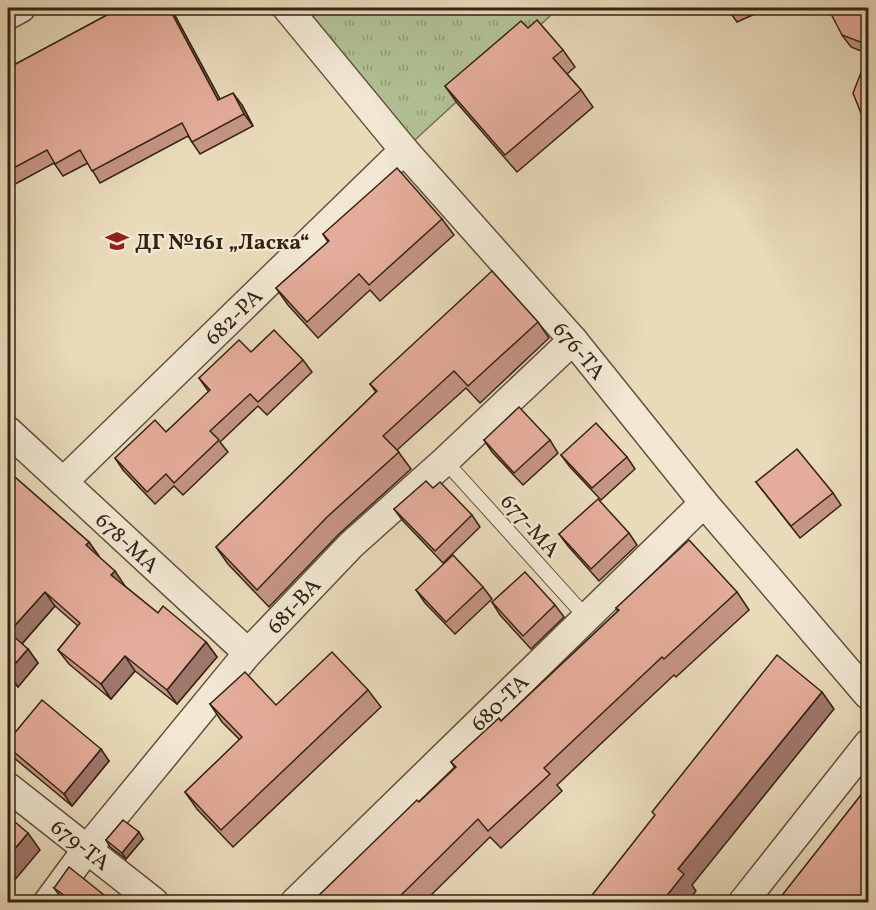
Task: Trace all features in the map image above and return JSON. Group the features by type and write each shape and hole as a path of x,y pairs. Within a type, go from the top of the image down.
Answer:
{"street":[{"path":"8,15 21,8"},
{"name":"676-ТА","path":"287,8 404,150 573,340 704,503 868,695"},
{"name":"682-РА","path":"63,482 404,150"},
{"name":"681-ВА","path":"48,903 87,849 248,653 351,544 445,461 573,340"},
{"name":"678-МА","path":"8,431 248,653"},
{"name":"680-ТА","path":"295,903 704,503"},
{"path":"743,903 868,744"},
{"name":"679-ТА","path":"8,787 154,903"}],"lane":[{"name":"677-МА","path":"445,461 586,617"}],"green space":[{"path":"287,8 548,8 550,16 404,150"}],"building":[{"path":"120,8 169,8 218,100 233,93 244,114 192,142 182,123 92,171 80,150 55,164 47,150 8,171 8,55 14,65"},
{"path":"828,8 868,8 868,45 842,35"},
{"path":"537,20 563,50 553,58 581,90 505,155 445,86 521,21 528,28"},
{"path":"868,55 868,119 864,121 853,93"},
{"path":"397,168 442,219 369,285 359,274 307,322 276,288 329,241 323,234"},
{"path":"492,271 538,322 468,386 454,371 383,436 399,452 327,517 257,590 216,547 377,391 370,384"},
{"path":"274,330 303,360 258,402 250,394 210,431 219,440 174,483 166,474 147,492 115,458 155,420 166,432 210,390 199,378 239,340 251,352"},
{"path":"519,407 550,440 514,473 484,440"},
{"path":"596,423 627,457 592,488 561,455"},
{"path":"797,449 833,493 791,526 756,482"},
{"path":"8,471 89,542 86,545 115,571 111,575 158,613 163,606 206,642 167,690 125,656 101,684 58,650 80,623 45,592 9,632 28,649 8,672 8,560 13,554 8,550"},
{"path":"426,481 433,488 440,482 472,515 435,551 394,509"},
{"path":"598,499 629,533 591,569 559,534"},
{"path":"689,540 737,592 664,659 662,657 544,768 550,774 488,831 478,819 393,903 311,903 417,800 419,802 456,767 451,762 499,718 501,721 619,610 616,608"},
{"path":"453,555 483,587 446,622 416,590"},
{"path":"525,572 555,605 523,636 492,602"},
{"path":"332,652 368,690 221,830 185,792 242,737 210,704 245,672 276,705"},
{"path":"777,655 822,692 678,869 684,874 661,903 589,903 589,899 655,815 652,812"},
{"path":"42,700 101,749 64,794 8,747 8,741"},
{"path":"868,786 868,891 859,903 776,903"},
{"path":"8,816 28,833 8,857"},
{"path":"123,820 139,832 122,853 106,840"},
{"path":"69,867 114,903 61,903 66,897 54,888"}],"place":[{"name":"ДГ №161 „Ласка“","path":"117,241"}]}
